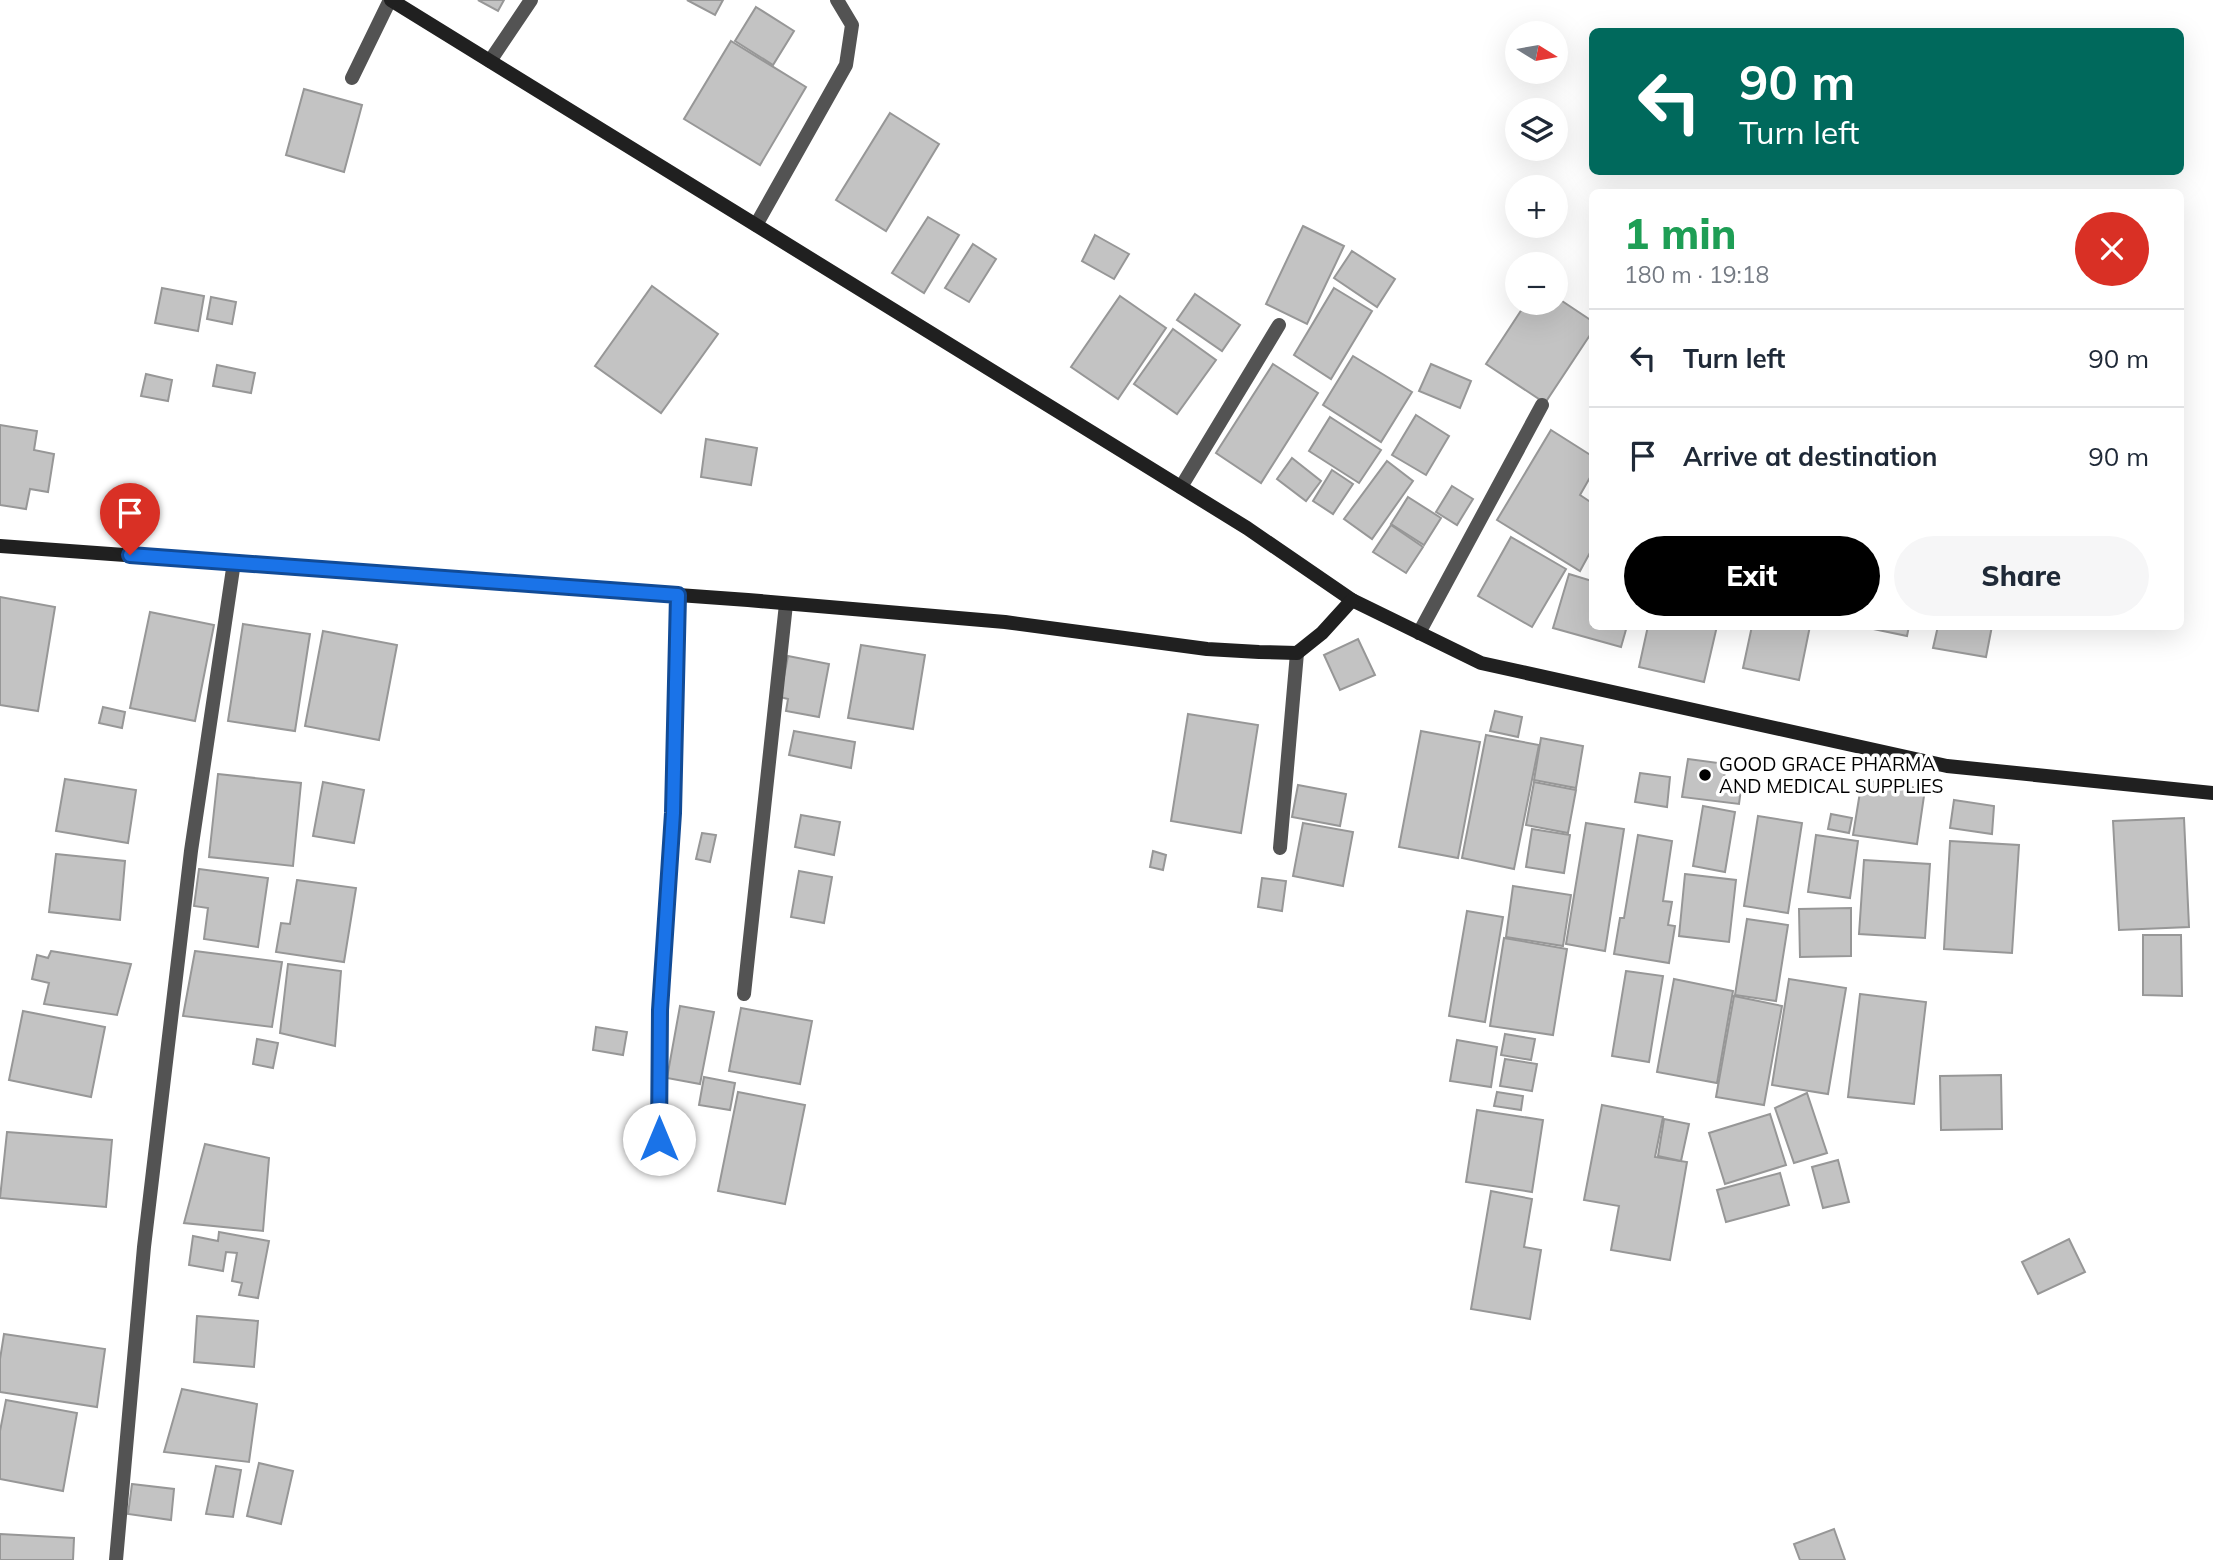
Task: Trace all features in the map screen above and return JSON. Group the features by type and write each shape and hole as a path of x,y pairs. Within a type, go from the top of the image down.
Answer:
{"street":[{"path":"352,78 390,0 1247,528 1352,600 1481,663 1947,766 2213,793"},
{"path":"490,61 531,0"},
{"path":"756,225 846,65 852,25 837,0"},
{"path":"1181,487 1279,325"},
{"path":"1419,633 1542,405"},
{"path":"0,546 678,595 1005,622 1207,649 1297,653 1322,633 1352,600"},
{"path":"116,1560 145,1233 191,851 234,562"},
{"path":"659,1139 660,1010 673,813 678,595"},
{"path":"744,994 786,604"},
{"path":"1280,848 1297,653"}],"building":[{"path":"478,0 504,0 498,11"},
{"path":"687,0 723,0 715,15"},
{"path":"756,7 794,31 773,65 735,41"},
{"path":"731,41 806,87 760,165 684,119"},
{"path":"304,89 362,105 344,172 286,155"},
{"path":"890,113 939,144 886,231 836,200"},
{"path":"928,217 959,235 924,293 892,273"},
{"path":"1303,226 1344,246 1307,324 1266,304"},
{"path":"1095,235 1129,254 1114,279 1082,261"},
{"path":"973,244 996,259 969,302 945,288"},
{"path":"1352,251 1395,279 1377,307 1334,278"},
{"path":"652,286 718,334 661,413 595,366"},
{"path":"162,288 204,296 198,331 155,323"},
{"path":"1334,288 1372,311 1331,379 1294,355"},
{"path":"1195,294 1240,325 1222,351 1177,320"},
{"path":"1120,296 1166,328 1118,399 1071,367"},
{"path":"211,297 236,302 232,324 207,319"},
{"path":"1568,305 1589,319 1589,337 1545,403 1486,364 1518,315 1568,315"},
{"path":"1173,329 1216,360 1177,414 1134,384"},
{"path":"1353,356 1412,392 1381,442 1323,405"},
{"path":"1273,364 1318,393 1261,483 1216,453"},
{"path":"1431,364 1471,381 1460,408 1419,391"},
{"path":"217,365 255,373 251,393 213,386"},
{"path":"146,374 172,380 168,401 141,396"},
{"path":"1416,415 1449,436 1426,475 1392,455"},
{"path":"1330,417 1381,450 1359,483 1309,451"},
{"path":"0,425 37,431 34,450 54,454 48,492 30,489 26,509 0,505"},
{"path":"1551,430 1589,454 1589,479 1580,495 1589,501 1589,554 1580,571 1497,520"},
{"path":"706,439 757,448 751,485 701,477"},
{"path":"1292,458 1321,481 1306,501 1277,479"},
{"path":"1387,461 1413,481 1372,539 1344,519"},
{"path":"1332,470 1353,484 1333,514 1313,501"},
{"path":"1452,486 1473,499 1457,525 1436,512"},
{"path":"1408,497 1441,518 1424,545 1391,524"},
{"path":"1391,525 1423,547 1406,573 1373,552"},
{"path":"1511,537 1566,569 1532,627 1478,596"},
{"path":"1569,574 1589,580 1589,630 1626,630 1621,647 1553,628"},
{"path":"0,597 55,607 38,711 0,705"},
{"path":"150,612 214,625 195,721 130,708"},
{"path":"243,624 310,634 295,731 228,721"},
{"path":"1647,630 1716,630 1704,682 1639,667"},
{"path":"1751,630 1809,630 1799,680 1743,668"},
{"path":"1878,630 1908,630 1907,636"},
{"path":"1937,630 1991,630 1986,657 1933,648"},
{"path":"323,631 397,645 379,740 305,726"},
{"path":"1358,639 1375,675 1340,690 1324,655"},
{"path":"861,645 925,655 913,729 848,718"},
{"path":"788,656 829,664 819,717 786,711 788,699 780,697"},
{"path":"103,707 125,712 122,728 99,723"},
{"path":"1495,711 1522,717 1518,737 1490,731"},
{"path":"1188,714 1258,725 1241,833 1171,821"},
{"path":"794,731 855,742 851,768 789,755"},
{"path":"1421,731 1480,742 1458,858 1399,847"},
{"path":"1486,735 1539,745 1514,869 1462,858"},
{"path":"1541,738 1583,746 1576,788 1534,780"},
{"name":"GOOD GRACE PHARMA AND MEDICAL SUPPLIES","path":"1688,759 1726,764 1723,786 1741,789 1739,804 1682,797"},
{"path":"1640,773 1670,777 1667,807 1635,802"},
{"path":"218,774 301,783 293,866 209,857"},
{"path":"65,779 136,790 128,843 56,831"},
{"path":"1862,780 1925,789 1917,844 1853,835"},
{"path":"323,782 364,790 354,843 313,836"},
{"path":"1534,782 1576,790 1568,833 1526,825"},
{"path":"1298,785 1346,794 1340,826 1292,817"},
{"path":"1954,800 1994,806 1992,834 1950,828"},
{"path":"1703,806 1735,812 1725,872 1693,866"},
{"path":"1831,814 1852,818 1849,833 1828,829"},
{"path":"801,815 840,822 834,855 795,847"},
{"path":"1758,816 1802,823 1788,913 1744,906"},
{"path":"2184,818 2189,927 2119,930 2113,821"},
{"path":"1303,823 1353,832 1343,886 1293,876"},
{"path":"1586,823 1624,829 1605,951 1566,944"},
{"path":"1532,829 1570,835 1564,873 1526,867"},
{"path":"702,833 716,835 710,862 696,859"},
{"path":"1638,835 1672,841 1663,901 1672,902 1668,925 1675,926 1669,963 1614,954 1620,918 1624,918"},
{"path":"1816,835 1858,841 1850,898 1808,892"},
{"path":"1950,841 2019,845 2012,953 1944,949"},
{"path":"1153,851 1166,855 1163,870 1150,867"},
{"path":"56,854 125,861 120,920 49,912"},
{"path":"1864,860 1930,864 1925,938 1859,934"},
{"path":"199,869 268,878 258,947 204,939 208,908 194,906"},
{"path":"799,871 832,877 824,923 791,917"},
{"path":"1685,874 1736,880 1729,942 1679,936"},
{"path":"1262,878 1286,881 1282,911 1258,907"},
{"path":"297,880 356,888 344,962 276,952 281,923 290,924"},
{"path":"1513,886 1571,895 1563,946 1506,937"},
{"path":"1851,908 1851,956 1800,957 1799,909"},
{"path":"1467,911 1503,917 1485,1022 1449,1016"},
{"path":"1747,919 1788,925 1776,1001 1735,995"},
{"path":"2143,935 2181,935 2182,996 2143,995"},
{"path":"1504,938 1567,949 1553,1035 1490,1026"},
{"path":"51,951 131,964 117,1015 44,1004 49,983 32,979 37,955 48,958"},
{"path":"195,951 282,962 272,1027 183,1016"},
{"path":"288,964 341,971 335,1046 280,1033"},
{"path":"1626,971 1663,976 1649,1062 1612,1056"},
{"path":"1674,979 1733,991 1717,1083 1657,1072"},
{"path":"1789,979 1846,988 1828,1094 1772,1085"},
{"path":"1860,994 1926,1002 1914,1104 1848,1097"},
{"path":"1734,996 1782,1006 1764,1105 1716,1097"},
{"path":"680,1006 714,1012 700,1084 667,1078"},
{"path":"741,1008 812,1021 800,1084 729,1071"},
{"path":"23,1011 105,1027 91,1097 9,1080"},
{"path":"596,1027 627,1032 623,1055 593,1050"},
{"path":"1505,1034 1535,1039 1531,1060 1501,1055"},
{"path":"257,1039 278,1043 273,1068 253,1064"},
{"path":"1457,1040 1497,1047 1491,1087 1450,1081"},
{"path":"1505,1059 1537,1064 1532,1091 1500,1086"},
{"path":"2001,1075 2002,1129 1941,1130 1940,1076"},
{"path":"704,1077 735,1083 730,1110 699,1105"},
{"path":"738,1092 805,1105 785,1204 718,1191"},
{"path":"1497,1092 1523,1096 1521,1110 1494,1106"},
{"path":"1807,1093 1827,1153 1794,1163 1775,1108"},
{"path":"1602,1105 1663,1117 1655,1157 1687,1162 1670,1260 1611,1250 1619,1206 1584,1200"},
{"path":"1477,1110 1543,1120 1532,1192 1466,1182"},
{"path":"1770,1114 1786,1165 1725,1184 1709,1133"},
{"path":"1664,1119 1689,1124 1681,1161 1658,1156"},
{"path":"7,1132 112,1140 106,1207 0,1198"},
{"path":"205,1144 269,1158 263,1231 184,1223"},
{"path":"1838,1160 1849,1202 1823,1208 1812,1167"},
{"path":"1780,1173 1789,1205 1726,1222 1717,1190"},
{"path":"1491,1191 1532,1199 1524,1247 1541,1250 1530,1319 1471,1309"},
{"path":"219,1232 269,1241 258,1298 239,1295 242,1283 232,1281 237,1253 226,1252 223,1271 189,1265 193,1236 218,1241"},
{"path":"2069,1239 2085,1272 2038,1294 2022,1262"},
{"path":"197,1316 258,1321 254,1367 194,1362"},
{"path":"4,1334 105,1349 97,1407 0,1392 0,1359"},
{"path":"182,1389 257,1404 249,1462 164,1452"},
{"path":"6,1400 77,1413 63,1491 0,1479 0,1431"},
{"path":"259,1463 293,1471 281,1524 247,1516"},
{"path":"216,1466 241,1470 233,1517 206,1514"},
{"path":"132,1484 174,1489 171,1520 128,1514"},
{"path":"1834,1529 1845,1560 1800,1560 1794,1544"},
{"path":"0,1534 74,1538 73,1560 0,1560"}],"place":[{"name":"GOOD GRACE PHARMA AND MEDICAL SUPPLIES","path":"1705,775"}],"route":[{"path":"130,555 678,595 673,813 660,1010 659,1139"}]}
